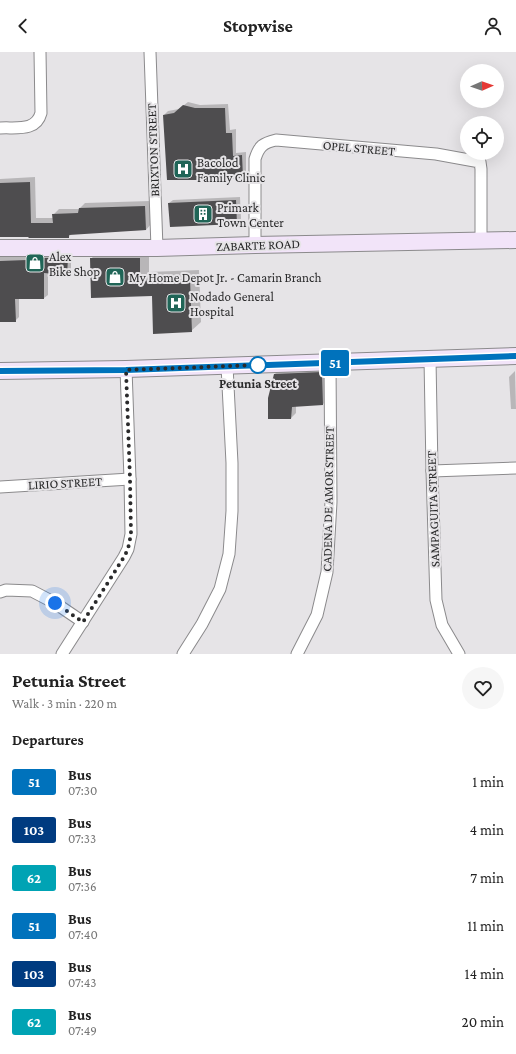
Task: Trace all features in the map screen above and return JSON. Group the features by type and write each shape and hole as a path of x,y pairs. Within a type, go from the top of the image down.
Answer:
{"main road":[{"name":"ZABARTE ROAD","path":"0,248 157,248 516,240"},
{"path":"0,371 126,370 516,356"}],"street":[{"path":"0,128 28,127 34,125 39,119 42,112 40,52"},
{"name":"BRIXTON STREET","path":"150,52 157,248"},
{"name":"OPEL STREET","path":"255,245 255,159 258,150 264,143 276,140 436,154 480,162 482,240"},
{"name":"SAMPAGUITA STREET","path":"430,359 436,600 442,625 459,654"},
{"name":"CADENA DE AMOR STREET","path":"297,654 317,615 327,572 331,502 330,363"},
{"path":"183,654 202,624 220,589 229,554 232,510 232,463 227,366"},
{"path":"62,654 128,549 131,534 126,370"},
{"path":"432,472 516,468"},
{"name":"LIRIO STREET","path":"0,487 130,479"},
{"path":"0,592 6,590 32,591 55,603 83,622"}],"building":[{"path":"183,105 195,108 225,108 226,133 232,133 233,156 242,155 243,178 167,180 163,115 174,113"},
{"path":"30,182 31,223 53,223 52,214 78,213 79,208 145,206 146,230 69,235 69,238 0,237 0,183"},
{"name":"Primark Town Center","path":"236,200 237,224 170,227 168,203"},
{"path":"27,258 68,258 67,275 44,273 44,299 15,299 16,322 0,322 0,261 27,260"},
{"path":"90,258 140,258 140,281 190,279 192,332 153,334 152,296 91,298"},
{"path":"322,372 323,405 292,407 291,419 268,419 268,398 274,374"}],"bus line":[{"name":"51","path":"0,371 126,370 203,366 516,356"}],"place":[{"name":"Bacolod Family Clinic","path":"183,169"},
{"name":"Primark Town Center","path":"203,214"},
{"name":"Alex Bike Shop","path":"35,263"},
{"name":"My Home Depot Jr. - Camarin Branch","path":"115,277"},
{"name":"Nodado General Hospital","path":"176,303"},
{"name":"Petunia Street","path":"258,365"}],"route":[{"path":"55,603 83,622 128,549 131,534 126,370 258,365"}]}
